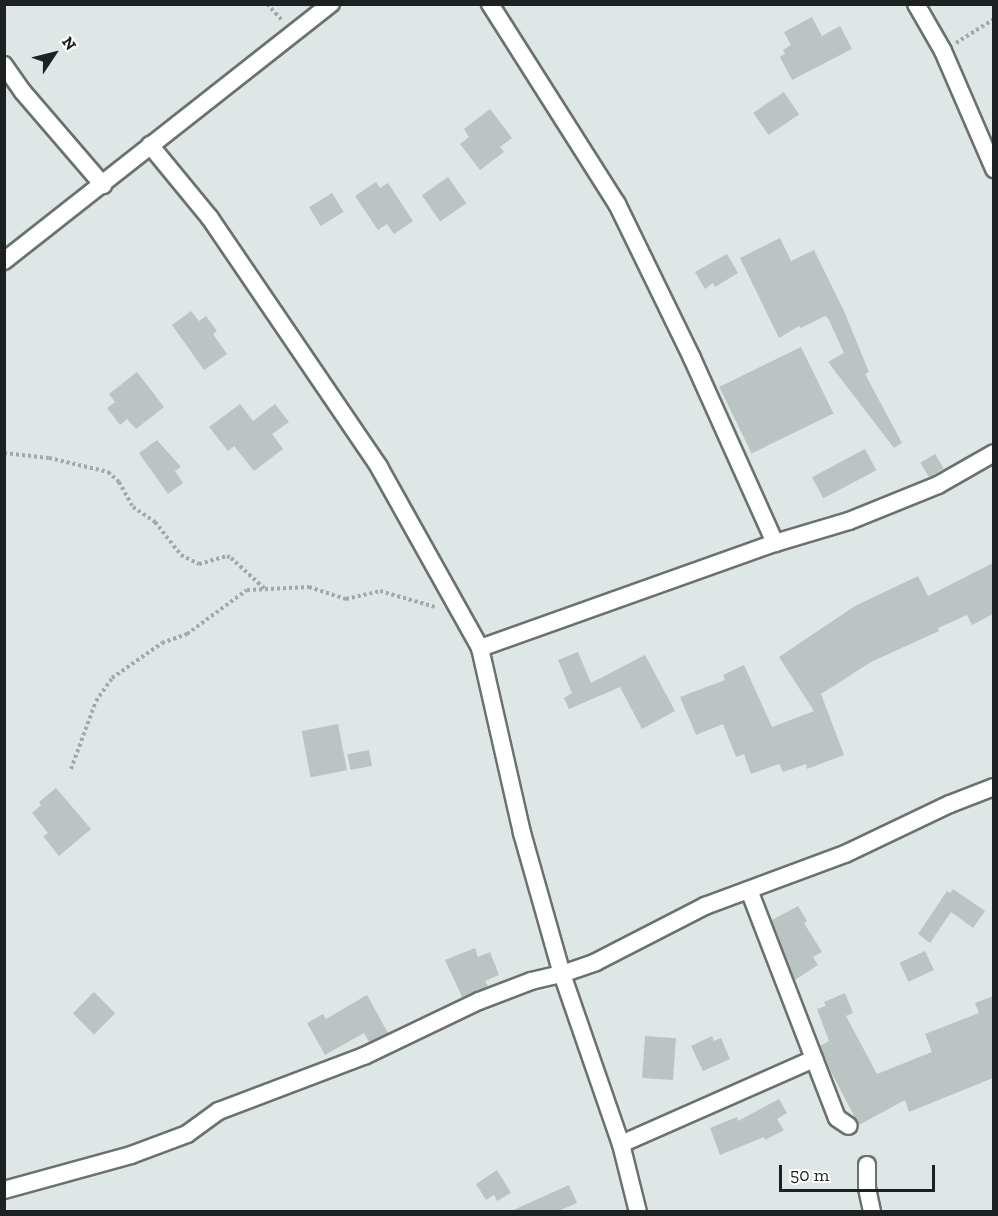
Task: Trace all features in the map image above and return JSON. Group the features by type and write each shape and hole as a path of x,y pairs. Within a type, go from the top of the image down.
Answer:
{"street":[{"path":"4,261 332,4"},
{"path":"490,4 617,204 692,358 775,543"},
{"path":"916,4 943,51 993,169"},
{"path":"4,65 23,92 103,185"},
{"path":"150,145 210,218 379,467 480,648 522,833 562,974 621,1144 638,1212"},
{"path":"480,648 775,543 849,520 957,476 993,453"},
{"path":"4,1190 131,1155 181,1136 195,1130 219,1111 364,1056 479,1001 531,981 562,974 596,962 705,906 845,854 950,804 993,787"},
{"path":"749,890 837,1118 849,1126"},
{"path":"621,1144 814,1059"},
{"path":"867,1165 867,1188 872,1212"}],"path":[{"path":"943,51 993,20"},
{"path":"4,453 49,458 108,472 119,482 133,507 155,522 181,555 199,564 227,556 264,588"},
{"path":"70,769 96,701 112,678 162,643 187,634 247,590 314,587 346,599 373,592 388,592 424,602 464,621"}],"building":[{"path":"812,17 822,36 840,26 852,49 792,80 780,57 785,54 783,50 791,45 784,32"},
{"path":"784,92 799,114 768,135 753,113"},
{"path":"490,109 512,138 500,147 504,152 480,170 460,144 469,137 464,129"},
{"path":"448,177 466,203 440,222 422,195"},
{"path":"376,182 380,188 388,183 413,221 394,234 387,224 378,230 355,196"},
{"path":"332,193 344,212 321,226 309,207"},
{"path":"780,238 791,261 814,250 844,311 869,372 865,374 902,443 894,448 828,362 844,353 828,318 825,316 801,328 799,326 779,338 740,258"},
{"path":"727,254 738,273 715,287 713,283 705,289 695,272"},
{"path":"191,311 199,321 206,316 217,331 213,334 227,354 204,370 172,325"},
{"path":"801,347 833,414 752,453 719,387"},
{"path":"137,372 164,407 136,429 127,419 120,425 107,408 115,402 109,394"},
{"path":"240,404 253,421 275,404 289,422 272,434 283,449 254,471 234,446 228,451 209,427"},
{"path":"157,440 181,467 175,471 183,483 168,494 139,453"},
{"path":"865,449 876,470 823,498 812,477"},
{"path":"935,454 944,469 929,477 920,463"},
{"path":"993,563 993,614 972,625 967,615 938,628 939,631 871,662 821,694 844,755 807,769 806,764 783,772 779,764 751,774 744,754 736,757 723,724 696,735 680,697 725,680 723,675 744,665 772,727 814,711 779,657 855,606 918,576 928,596"},
{"path":"578,652 591,683 645,655 675,711 642,729 620,687 569,709 564,698 572,693 558,660"},
{"path":"338,724 347,770 311,777 302,731"},
{"path":"369,750 372,766 350,770 347,754"},
{"path":"56,788 91,829 59,856 43,836 48,833 32,813 41,805 39,802"},
{"path":"953,889 985,911 973,928 951,912 930,943 918,934 947,891 950,893"},
{"path":"798,906 807,921 804,923 822,952 813,957 818,965 795,980 772,920"},
{"path":"475,948 478,957 490,952 499,975 485,981 488,986 462,997 445,960"},
{"path":"925,951 934,970 908,982 900,963"},
{"path":"94,992 115,1013 94,1034 73,1013"},
{"path":"845,993 853,1013 846,1016 877,1074 932,1052 925,1034 979,1013 975,1003 993,996 993,1078 909,1112 905,1100 859,1125 820,1046 829,1041 817,1009 826,1006 824,1002"},
{"path":"367,995 388,1033 369,1042 364,1033 325,1055 307,1023 323,1014 326,1019"},
{"path":"645,1036 676,1038 673,1080 642,1078"},
{"path":"712,1036 714,1041 721,1038 730,1059 703,1071 691,1046"},
{"path":"779,1099 787,1113 777,1119 784,1130 765,1140 764,1137 720,1155 710,1128 737,1117 738,1121"},
{"path":"497,1170 511,1193 497,1201 494,1195 486,1200 476,1184"},
{"path":"569,1185 577,1203 556,1212 509,1212"}]}
